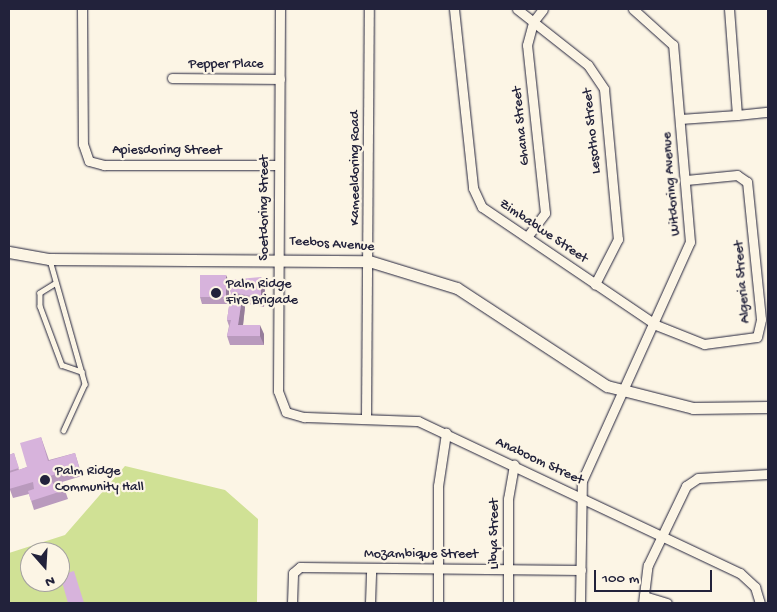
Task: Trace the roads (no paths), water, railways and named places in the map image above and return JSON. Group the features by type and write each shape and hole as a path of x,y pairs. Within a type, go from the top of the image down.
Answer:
{"street":[{"name":"Apiesdoring Street","path":"82,9 83,144 90,160 104,165 279,165"},
{"name":"Soetdoring Street","path":"280,9 278,391 282,407"},
{"name":"Kameeldoring Road","path":"366,416 370,260 369,9"},
{"name":"Zimbabwe Street","path":"454,9 475,196 482,207 656,325"},
{"name":"Lesotho Street","path":"517,9 596,73 604,89 618,239 595,284"},
{"name":"Ghana Street","path":"526,237 545,213 527,46 533,22 543,9"},
{"name":"Witdoring Avenue","path":"580,495 611,412 626,393 690,242 673,45 633,9"},
{"path":"729,9 737,115"},
{"name":"Pepper Place","path":"172,78 280,79"},
{"path":"680,119 768,112"},
{"name":"Algeria Street","path":"656,325 704,344 746,340 760,333 745,179 737,175 686,180"},
{"name":"Teebos Avenue","path":"9,252 49,258 279,257 370,260 457,288 556,356 626,393 693,408 768,407"},
{"name":"Anaboom Street","path":"282,407 297,417 366,416 412,419 580,495 740,573 755,587 760,603"},
{"path":"438,603 438,486 446,433"},
{"name":"Libya Street","path":"508,603 508,499 514,465"},
{"path":"667,603 644,600 648,565 692,480 768,474"},
{"path":"580,495 580,603"},
{"name":"Mozambique Street","path":"292,603 294,573 300,567 581,570"},
{"path":"370,603 371,569"}],"lane":[{"path":"49,258 85,388 64,430"},
{"path":"56,283 40,293 42,314 62,365 82,372"}],"place":[{"name":"Palm Ridge Fire Brigade","path":"216,293"},
{"name":"Palm Ridge Community Hall","path":"45,480"}]}
